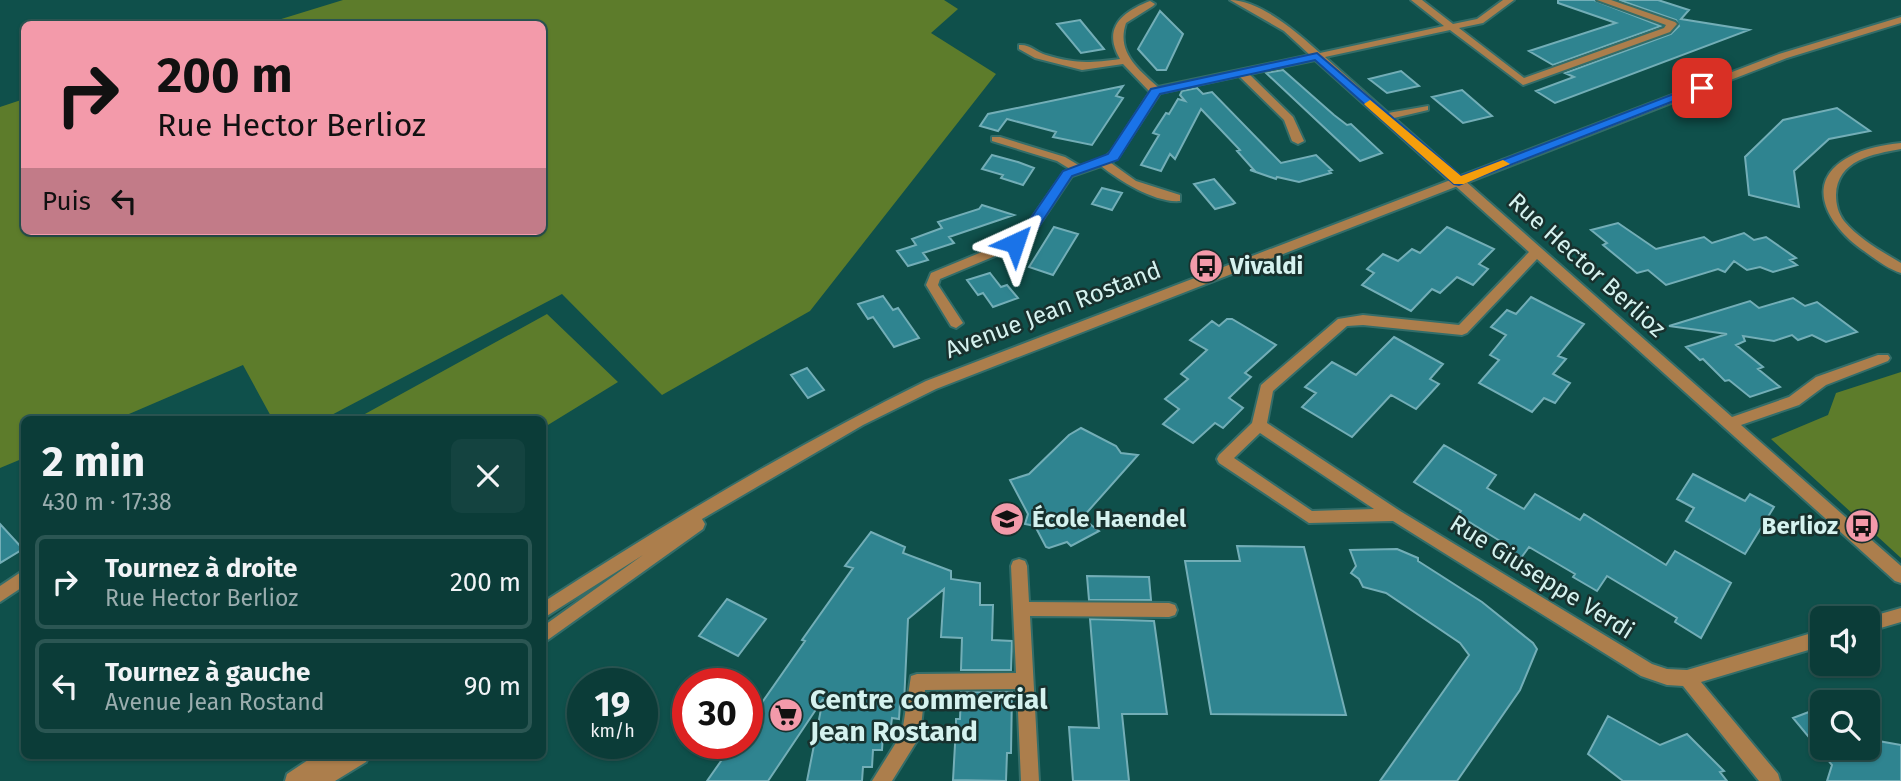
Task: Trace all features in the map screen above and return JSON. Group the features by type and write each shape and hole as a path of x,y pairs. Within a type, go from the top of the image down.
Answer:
{"street":[{"name":"Rue Hector Berlioz","path":"1235,0 1281,24 1901,576"},
{"path":"1416,0 1523,82 1667,30 1672,24 1601,0"},
{"path":"956,323 932,285 935,276 1015,243 1029,231 1065,177 1077,169 1102,162 1115,154 1156,92 1485,20 1508,0"},
{"path":"1150,4 1126,17 1119,27 1118,40 1125,61 1156,92"},
{"name":"Avenue Jean Rostand","path":"546,609 640,548 858,421 931,384 1799,50 1901,20"},
{"path":"1023,47 1039,55 1082,67 1125,61"},
{"path":"1242,73 1289,119 1298,141"},
{"path":"1385,117 1424,108"},
{"path":"996,139 1061,159 1077,169"},
{"path":"1901,146 1871,150 1846,162 1836,173 1830,196 1832,211 1840,225 1901,269"},
{"path":"1102,162 1132,184 1176,198"},
{"path":"1395,515 1321,518 1305,514 1224,459 1259,425 1266,389 1337,325 1363,320 1462,331 1537,251"},
{"path":"1730,423 1794,401 1821,381 1882,358"},
{"name":"Rue Giuseppe Verdi","path":"1259,425 1395,515 1636,664 1667,677 1686,678 1810,642"},
{"name":"Avenue Jean Rostand","path":"546,634 749,486"},
{"path":"1019,566 1030,781"},
{"path":"0,595 21,580"},
{"path":"1021,609 1169,610"},
{"path":"1880,621 1901,615"},
{"path":"1686,678 1771,781"},
{"path":"881,781 911,736 917,682 1025,681"},
{"path":"294,781 326,759"},
{"path":"317,781 355,759"}],"green space":[{"path":"343,0 944,0 958,9 931,33 996,74 810,311 662,395 562,294 330,416 271,416 243,365 124,416 21,416 21,459 0,468 0,107 21,100 21,235 546,235 546,21 275,21"},
{"path":"547,314 618,382 546,426 546,416 361,416"},
{"path":"1901,372 1901,558 1771,439 1828,415 1836,393"}],"building":[{"path":"1558,0 1594,0 1661,26 1553,65 1529,51 1616,23 1558,3"},
{"path":"1619,0 1658,0 1689,10 1681,19 1749,30 1555,103 1536,91 1574,77 1565,73 1671,34 1679,26 1676,20"},
{"path":"1160,11 1183,34 1166,70 1157,70 1138,49"},
{"path":"1080,20 1104,49 1081,53 1057,24"},
{"path":"1283,70 1334,115 1347,125 1351,124 1382,153 1360,161 1266,73"},
{"path":"1401,71 1419,86 1387,93 1369,79"},
{"path":"1123,86 1116,96 1123,98 1092,145 1053,137 1056,132 1007,119 998,131 980,126 988,114"},
{"path":"1197,88 1203,94 1212,92 1281,163 1316,155 1332,170 1329,171 1331,173 1299,182 1277,177 1276,179 1250,170 1254,170 1237,151 1240,150 1201,109 1175,159 1170,154 1161,171 1141,165 1159,135 1153,133 1166,113 1169,114 1178,99 1185,101 1180,95 1182,91"},
{"path":"1462,90 1492,116 1463,123 1432,97"},
{"path":"1837,108 1870,131 1829,139 1794,171 1799,207 1749,195 1745,157 1783,120"},
{"path":"992,155 1034,168 1023,185 982,169"},
{"path":"1214,179 1235,203 1215,209 1194,184"},
{"path":"1102,188 1122,193 1112,210 1092,204"},
{"path":"982,205 1014,215 949,237 954,243 923,253 928,260 908,266 897,251 916,245 912,239 942,228 938,222 979,209"},
{"path":"1618,223 1656,249 1704,237 1712,243 1744,233 1754,240 1766,237 1796,258 1790,260 1797,265 1773,272 1760,267 1747,270 1734,261 1725,272 1718,269 1666,285 1648,270 1637,273 1603,245 1607,243 1591,230"},
{"path":"1054,227 1078,234 1053,275 1029,267"},
{"path":"1447,227 1494,249 1479,264 1488,269 1473,285 1457,277 1440,293 1432,289 1411,311 1362,285 1374,273 1367,269 1383,254 1398,261 1412,249 1420,253"},
{"path":"990,273 1001,287 1007,285 1018,298 993,307 983,293 978,295 967,280"},
{"path":"883,296 893,310 898,308 919,338 894,347 873,317 868,319 858,304"},
{"path":"1531,297 1584,324 1558,356 1566,359 1553,374 1570,383 1555,403 1544,398 1532,412 1479,383 1499,360 1490,355 1506,335 1491,327 1507,310 1516,314"},
{"path":"1793,298 1805,306 1817,302 1857,332 1826,342 1812,335 1798,340 1792,335 1774,341 1743,336 1745,341 1736,345 1763,367 1758,369 1780,387 1750,397 1729,380 1725,381 1703,359 1700,360 1686,347 1727,334 1669,326 1750,301 1759,308"},
{"path":"1227,319 1232,319 1276,345 1245,373 1251,377 1229,398 1243,408 1223,428 1215,423 1193,443 1163,424 1179,409 1165,399 1188,379 1181,374 1207,350 1190,340 1212,321 1219,326"},
{"path":"1394,337 1443,364 1430,379 1439,384 1416,409 1391,395 1352,437 1302,407 1316,393 1305,387 1332,362 1356,375"},
{"path":"807,368 824,390 808,398 791,375"},
{"path":"1081,428 1116,446 1121,453 1138,455 1082,518 1099,531 1071,546 1067,542 1049,548 1035,526 1025,524 1028,514 1010,480 1029,474 1069,435"},
{"path":"1444,445 1496,475 1487,488 1524,509 1535,494 1580,520 1584,514 1666,565 1675,551 1731,583 1701,638 1675,622 1677,618 1607,576 1597,591 1573,577 1575,574 1529,547 1518,562 1496,548 1500,541 1458,515 1461,511 1414,482"},
{"path":"1693,474 1745,501 1750,494 1774,507 1745,554 1686,521 1694,508 1677,499"},
{"path":"0,524 21,547 21,550 0,563"},
{"path":"871,532 905,547 903,553 951,571 951,579 980,583 980,605 993,605 992,640 1012,641 1011,670 961,670 962,638 941,637 944,589 908,619 904,703 900,703 899,719 892,718 890,734 883,734 882,750 873,750 872,767 863,767 862,781 807,781 823,699 768,781 707,781 722,759 763,759 763,701 853,568 845,566"},
{"path":"1237,546 1304,547 1346,715 1211,714 1185,561 1240,561"},
{"path":"1397,549 1418,558 1418,561 1482,602 1537,649 1520,690 1457,781 1380,781 1469,655 1460,643 1386,593 1363,587 1359,579 1351,573 1356,566 1350,550"},
{"path":"1087,576 1149,577 1151,600 1089,600"},
{"path":"727,599 766,619 738,656 699,636"},
{"path":"1090,619 1154,621 1167,714 1122,714 1129,781 1073,781 1069,727 1099,728"},
{"path":"961,692 1012,692 1011,753 1007,753 1006,781 953,780 956,719 960,719"},
{"path":"1810,712 1810,738 1793,718"},
{"path":"1608,716 1660,745 1687,734 1724,771 1720,772 1727,781 1623,781 1588,754"},
{"path":"1880,741 1901,745 1901,781 1827,781 1832,765 1828,760 1880,760"}],"slow traffic":[{"path":"1370,104 1459,181 1503,164"}],"place":[{"name":"Vivaldi","path":"1206,266"},
{"name":"École Haendel","path":"1007,519"},
{"name":"Berlioz","path":"1862,526"},
{"name":"Centre commercial Jean Rostand","path":"786,715"}],"route":[{"path":"1015,243 1029,231 1068,174 1113,157 1156,92 1317,56 1459,181 1702,88"}]}
